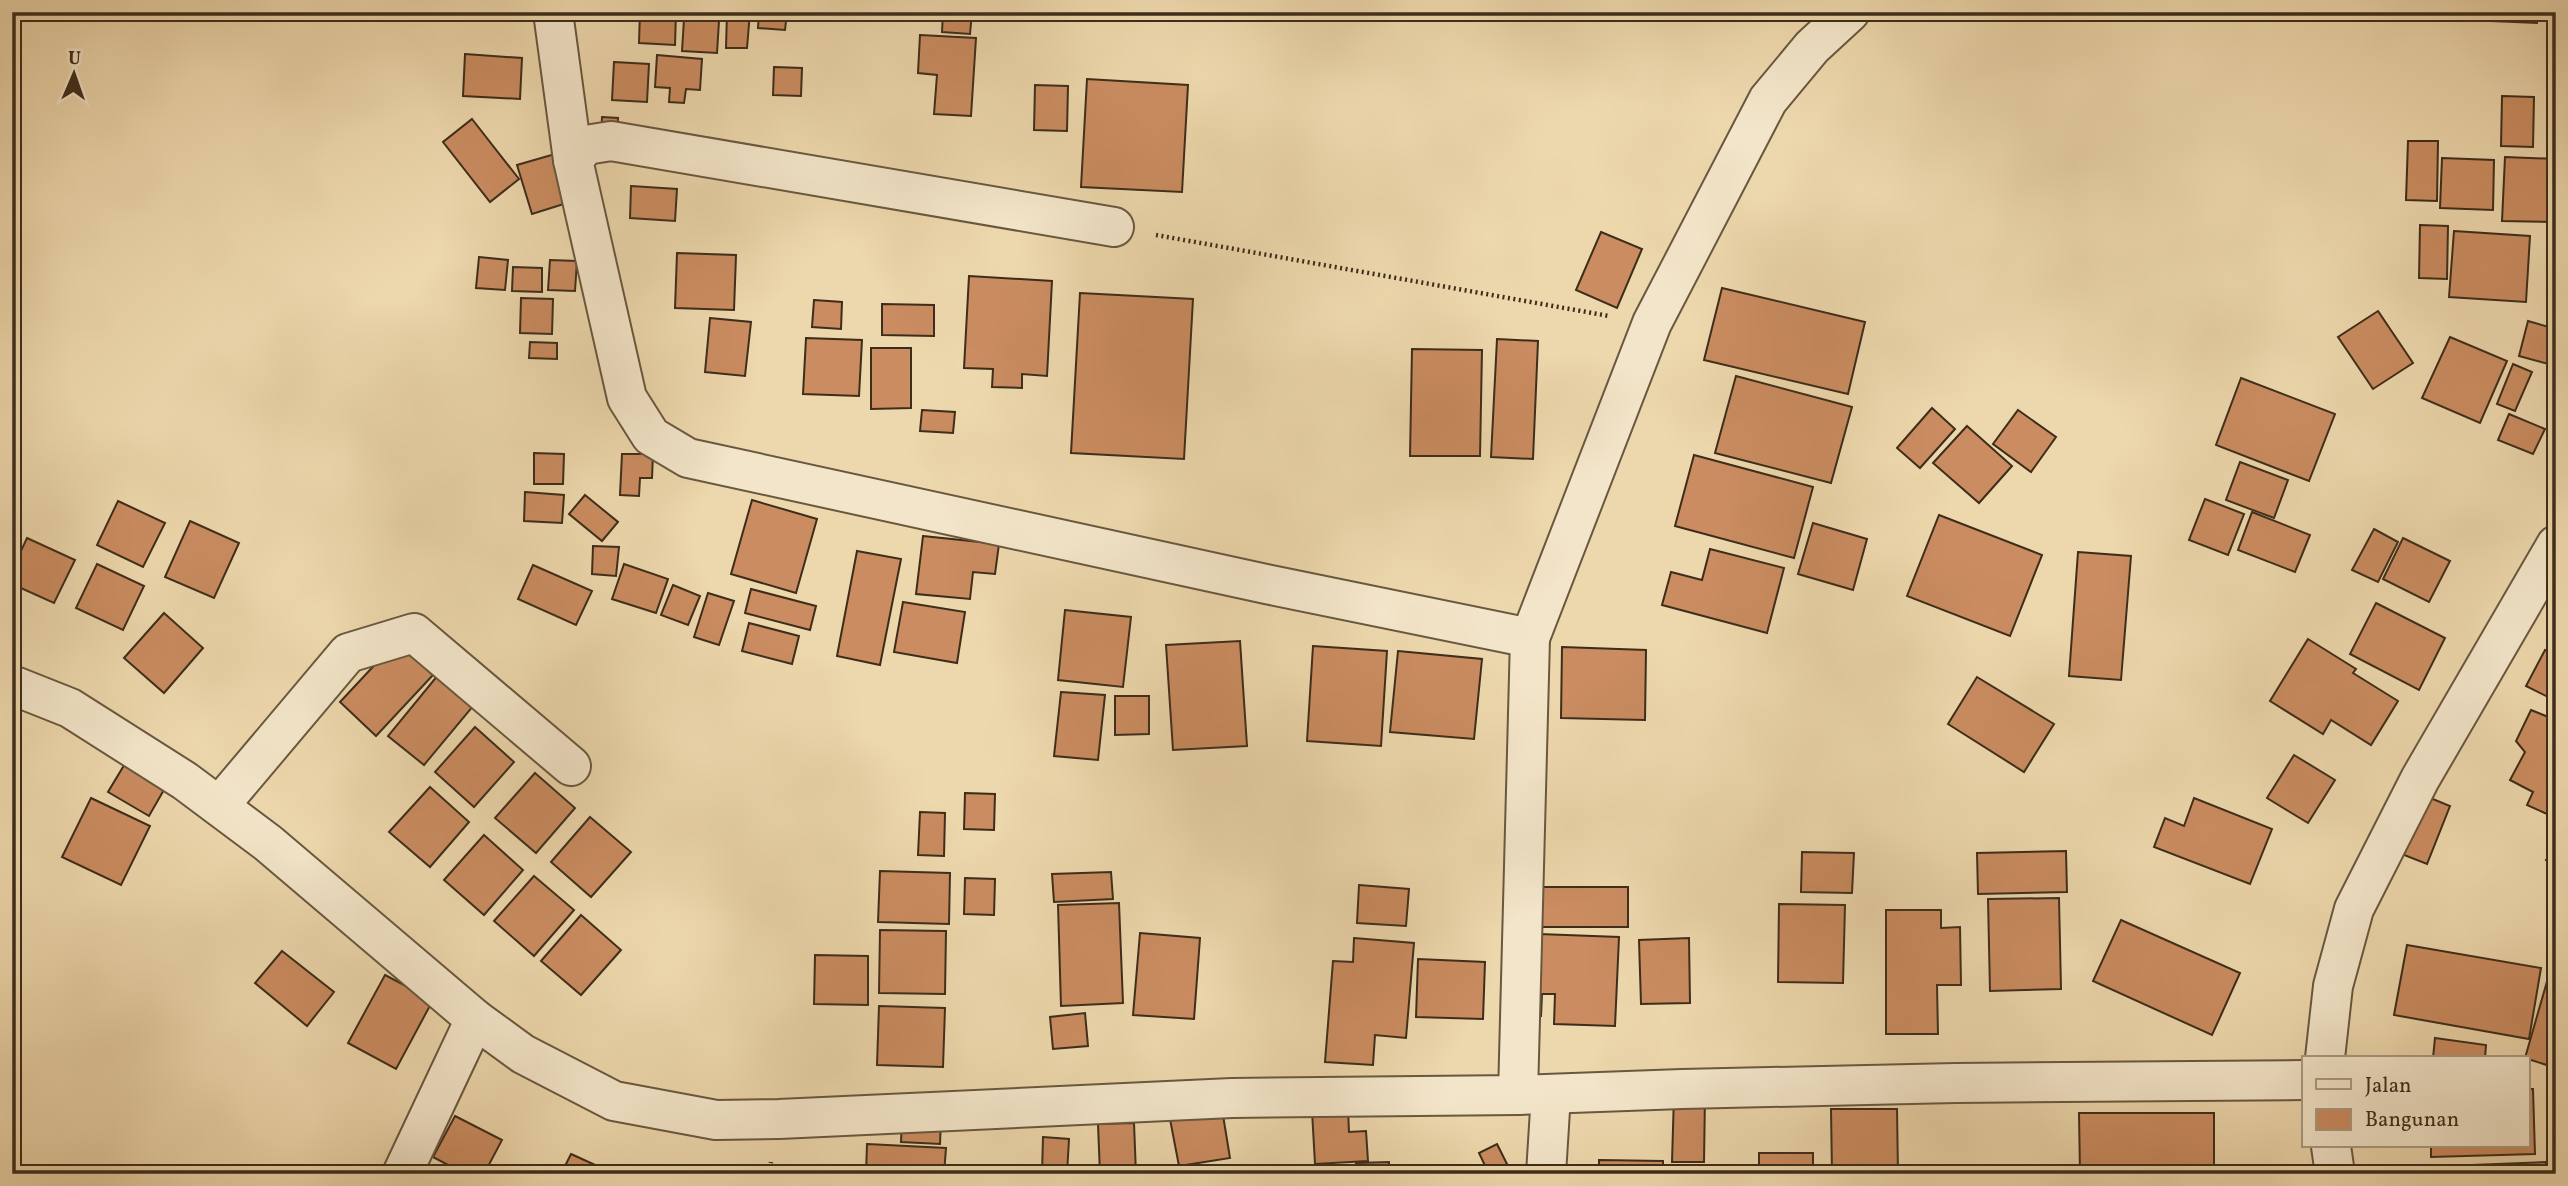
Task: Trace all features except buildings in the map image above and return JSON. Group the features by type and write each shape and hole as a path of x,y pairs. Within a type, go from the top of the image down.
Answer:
{"street":[{"path":"553,12 573,160 627,398 651,436 688,458 1266,584 1530,638"},
{"path":"1546,1174 1534,1095 1530,638 1652,324 1768,100 1812,47 1850,12"},
{"path":"573,160 586,145 611,141 1114,228"},
{"path":"2325,1056 2333,986 2354,909 2420,779 2556,545"},
{"path":"219,807 348,653 414,633 571,766"},
{"path":"12,685 70,708 185,781 268,843 475,1019 523,1054 614,1101 716,1120 1232,1098 1534,1095 1682,1088 1956,1083 2302,1080"},
{"path":"402,1174 475,1019"},
{"path":"2331,1148 2335,1174"}],"path":[{"path":"1114,228 1652,324"}]}
